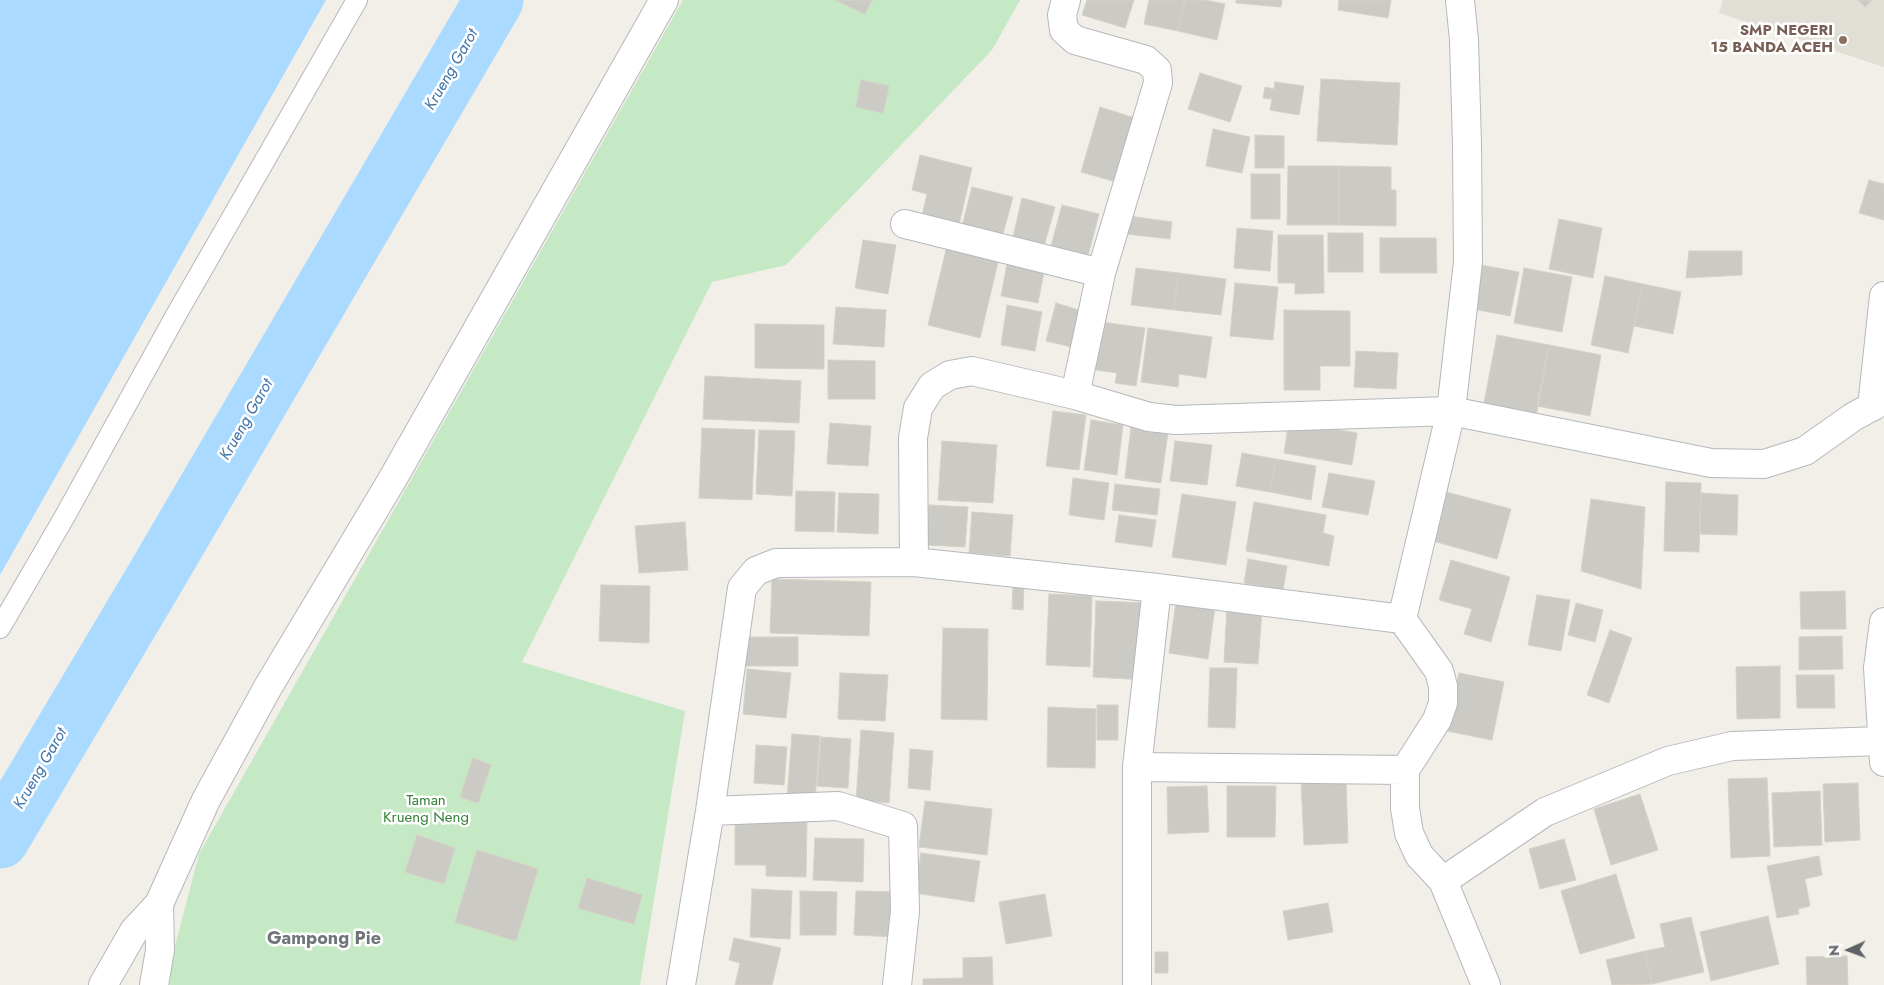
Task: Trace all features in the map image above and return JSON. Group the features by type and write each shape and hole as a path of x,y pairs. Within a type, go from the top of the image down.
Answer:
{"street":[{"path":"103,985 134,932 159,904 206,800 268,686 392,480 664,0"},
{"path":"1066,0 1062,15 1064,30 1075,40 1146,60 1157,70 1158,83 1101,273 1075,395"},
{"path":"1402,619 1451,412 1468,262 1467,135 1464,40 1460,0"},
{"path":"904,224 1101,273"},
{"path":"914,562 913,438 918,408 932,386 950,375 972,371 1075,395 1149,417 1176,420 1451,412 1711,463 1764,464 1805,451 1853,418 1878,404 1884,296"},
{"path":"681,985 710,811 742,588 756,571 776,563 914,562 1157,588 1402,619 1439,670 1443,686 1443,703 1437,720 1405,770 1405,808 1409,833 1418,855 1443,881 1486,985"},
{"path":"1137,985 1137,767 1157,588"},
{"path":"1443,881 1545,812 1668,761 1732,746 1883,751 1878,668 1884,622"},
{"path":"1137,767 1405,770"},
{"path":"710,811 838,806 903,826 905,910 897,985"},
{"path":"154,985 160,950 159,904"}],"lane":[{"path":"0,628 65,516 176,315 357,0"}],"shaded area":[{"name":"SMP NEGERI 15 BANDA ACEH","path":"1723,0 1884,0 1884,67 1719,13"}],"green space":[{"name":"Taman Krueng Neng","path":"683,0 1020,0 992,50 786,265 712,282 522,662 685,711 640,985 170,985 167,977 199,854"}],"water":[{"path":"0,0 326,0 0,575"}],"building":[{"path":"835,0 872,0 865,14"},
{"path":"1087,0 1134,0 1125,28 1082,15"},
{"path":"1149,0 1185,0 1178,31 1144,24"},
{"path":"1185,0 1205,0 1225,4 1217,40 1178,31"},
{"path":"1236,0 1282,0 1281,7 1236,3"},
{"path":"1339,0 1391,0 1388,18 1338,10"},
{"path":"1858,0 1872,0 1865,7"},
{"path":"1200,73 1242,86 1230,122 1188,109"},
{"path":"1321,79 1400,83 1397,145 1317,141"},
{"path":"861,80 889,86 883,113 856,107"},
{"path":"1275,82 1304,86 1299,115 1270,110 1272,99 1263,98 1265,87 1274,89"},
{"path":"1100,107 1138,119 1120,183 1081,172"},
{"path":"1213,129 1250,137 1242,173 1206,166"},
{"path":"1255,135 1284,136 1284,168 1255,168"},
{"path":"920,155 972,168 958,229 921,220 927,194 912,190"},
{"path":"1288,166 1339,166 1339,225 1287,225"},
{"path":"1339,166 1391,167 1391,190 1396,190 1396,226 1339,225"},
{"path":"1251,174 1280,174 1280,219 1251,219"},
{"path":"1869,180 1884,184 1884,220 1859,213"},
{"path":"972,187 1013,197 1001,241 961,230"},
{"path":"1022,198 1055,207 1043,250 1012,241"},
{"path":"1062,205 1099,214 1088,256 1051,246"},
{"path":"1129,216 1172,222 1170,239 1126,234"},
{"path":"1559,219 1602,228 1593,278 1549,269"},
{"path":"1237,228 1273,231 1270,271 1234,268"},
{"path":"1328,233 1363,233 1363,272 1328,272"},
{"path":"1278,235 1323,235 1324,293 1295,294 1295,283 1278,283"},
{"path":"1380,238 1436,238 1437,273 1380,273"},
{"path":"863,240 896,245 888,294 855,288"},
{"path":"947,246 999,258 980,338 928,325"},
{"path":"1689,251 1742,251 1742,275 1686,278"},
{"path":"1008,259 1045,267 1038,303 1001,296"},
{"path":"1481,265 1519,272 1510,316 1473,309"},
{"path":"1136,268 1178,273 1174,310 1131,305"},
{"path":"1524,268 1572,277 1562,332 1514,323"},
{"path":"1178,273 1226,279 1221,315 1174,310"},
{"path":"1605,276 1643,284 1628,353 1591,345"},
{"path":"1235,283 1278,287 1273,340 1230,336"},
{"path":"1643,284 1681,292 1673,334 1634,326"},
{"path":"1056,303 1089,313 1080,349 1046,341"},
{"path":"1007,305 1042,312 1035,351 1001,345"},
{"path":"836,307 886,310 884,347 833,344"},
{"path":"1284,310 1350,311 1350,366 1320,366 1320,390 1284,390"},
{"path":"1102,322 1145,328 1136,386 1115,383 1117,373 1096,370"},
{"path":"755,324 824,325 824,369 755,368"},
{"path":"1148,328 1212,337 1206,378 1179,374 1178,387 1141,382"},
{"path":"1497,335 1549,345 1535,423 1483,408"},
{"path":"1549,345 1601,355 1590,416 1537,406"},
{"path":"1356,351 1398,353 1396,389 1354,387"},
{"path":"828,360 875,361 875,399 828,399"},
{"path":"705,376 801,381 799,423 703,419"},
{"path":"1053,411 1086,415 1079,470 1046,466"},
{"path":"1091,420 1123,425 1117,475 1084,470"},
{"path":"1289,421 1357,433 1352,465 1284,453"},
{"path":"830,423 871,426 868,466 827,464"},
{"path":"1131,427 1168,432 1161,483 1125,478"},
{"path":"702,428 755,430 752,500 699,498"},
{"path":"759,430 795,431 792,496 756,494"},
{"path":"942,441 997,445 993,503 938,500"},
{"path":"1175,441 1212,445 1207,485 1170,481"},
{"path":"1242,453 1276,459 1270,492 1236,486"},
{"path":"1276,459 1316,466 1311,500 1270,492"},
{"path":"1329,473 1375,481 1368,515 1322,507"},
{"path":"1073,478 1109,483 1104,520 1069,515"},
{"path":"1666,482 1701,483 1699,552 1664,551"},
{"path":"1115,484 1160,489 1157,515 1112,510"},
{"path":"796,491 835,492 834,532 795,531"},
{"path":"1446,492 1511,509 1497,559 1433,541"},
{"path":"839,493 879,494 878,534 837,532"},
{"path":"1701,493 1738,495 1737,535 1700,534"},
{"path":"1182,494 1236,502 1226,565 1172,557"},
{"path":"1591,499 1645,507 1641,589 1581,571"},
{"path":"1254,502 1326,515 1323,533 1334,536 1329,566 1246,551"},
{"path":"929,505 968,507 965,547 927,545"},
{"path":"972,512 1013,515 1010,556 969,553"},
{"path":"1119,515 1156,520 1152,547 1115,542"},
{"path":"685,522 688,570 639,573 635,526"},
{"path":"1248,559 1287,566 1283,590 1244,583"},
{"path":"1451,560 1510,577 1491,642 1464,634 1472,609 1439,600"},
{"path":"772,579 871,582 869,636 770,633"},
{"path":"601,585 650,586 649,643 599,641"},
{"path":"1013,585 1024,586 1023,610 1012,609"},
{"path":"1845,591 1846,629 1801,629 1800,592"},
{"path":"1049,594 1092,596 1090,667 1046,665"},
{"path":"1177,594 1216,599 1208,659 1169,653"},
{"path":"1537,595 1570,600 1561,651 1528,645"},
{"path":"1096,601 1149,603 1146,680 1093,677"},
{"path":"1576,603 1603,610 1595,642 1568,635"},
{"path":"1227,608 1262,610 1258,664 1224,662"},
{"path":"943,628 988,629 987,720 941,719"},
{"path":"1610,630 1632,638 1609,703 1587,695"},
{"path":"1842,636 1843,669 1799,670 1799,637"},
{"path":"744,637 798,637 798,666 744,666"},
{"path":"1780,666 1780,718 1737,719 1736,667"},
{"path":"1210,668 1237,668 1235,728 1208,727"},
{"path":"747,669 791,673 786,718 743,714"},
{"path":"840,673 888,675 885,721 838,719"},
{"path":"1459,673 1504,682 1492,740 1447,731"},
{"path":"1796,675 1834,675 1835,708 1797,708"},
{"path":"1097,705 1118,705 1118,740 1097,740"},
{"path":"1048,707 1096,709 1095,768 1047,767"},
{"path":"861,730 894,733 889,803 856,800"},
{"path":"792,734 820,736 815,801 787,799"},
{"path":"821,737 851,739 848,788 817,786"},
{"path":"756,745 787,747 784,785 754,783"},
{"path":"910,749 933,751 930,790 908,788"},
{"path":"473,758 491,765 478,803 460,797"},
{"path":"1767,778 1770,856 1731,858 1728,779"},
{"path":"1346,779 1348,843 1304,845 1301,781"},
{"path":"1858,783 1860,840 1825,842 1823,784"},
{"path":"1207,786 1209,832 1168,834 1167,787"},
{"path":"1227,786 1276,786 1275,837 1227,837"},
{"path":"1820,791 1822,845 1774,847 1772,793"},
{"path":"1640,794 1658,850 1611,865 1594,809"},
{"path":"925,801 992,809 987,855 919,847"},
{"path":"735,816 807,817 806,877 766,876 766,865 735,865"},
{"path":"417,835 455,848 444,884 405,872"},
{"path":"815,838 864,839 863,882 813,880"},
{"path":"1564,839 1576,880 1540,889 1529,849"},
{"path":"477,850 538,869 516,941 455,922"},
{"path":"921,853 980,861 974,902 915,893"},
{"path":"1819,856 1822,875 1805,879 1810,906 1798,909 1799,914 1777,918 1767,866"},
{"path":"1616,874 1635,938 1580,954 1561,891"},
{"path":"587,878 642,895 634,924 578,908"},
{"path":"752,889 792,891 790,939 750,937"},
{"path":"800,891 837,892 836,935 800,935"},
{"path":"856,891 899,892 897,937 854,935"},
{"path":"1045,894 1052,936 1006,944 999,902"},
{"path":"1328,903 1333,932 1288,940 1283,911"},
{"path":"1768,916 1779,964 1711,981 1700,932"},
{"path":"1691,917 1704,972 1652,984 1645,951 1665,947 1660,924"},
{"path":"734,938 781,948 772,985 735,985 740,963 729,960"},
{"path":"1645,951 1652,984 1612,985 1606,960"},
{"path":"1155,952 1168,952 1168,973 1155,973"},
{"path":"1847,956 1848,985 1807,985 1806,957"},
{"path":"992,957 993,985 923,985 923,979 963,978 963,958"}],"waterway":[{"name":"Krueng Garot","path":"0,839 494,0"}],"place":[{"name":"SMP NEGERI 15 BANDA ACEH","path":"1843,40"}],"district":[{"name":"Gampong Pie","path":"324,940"}]}
